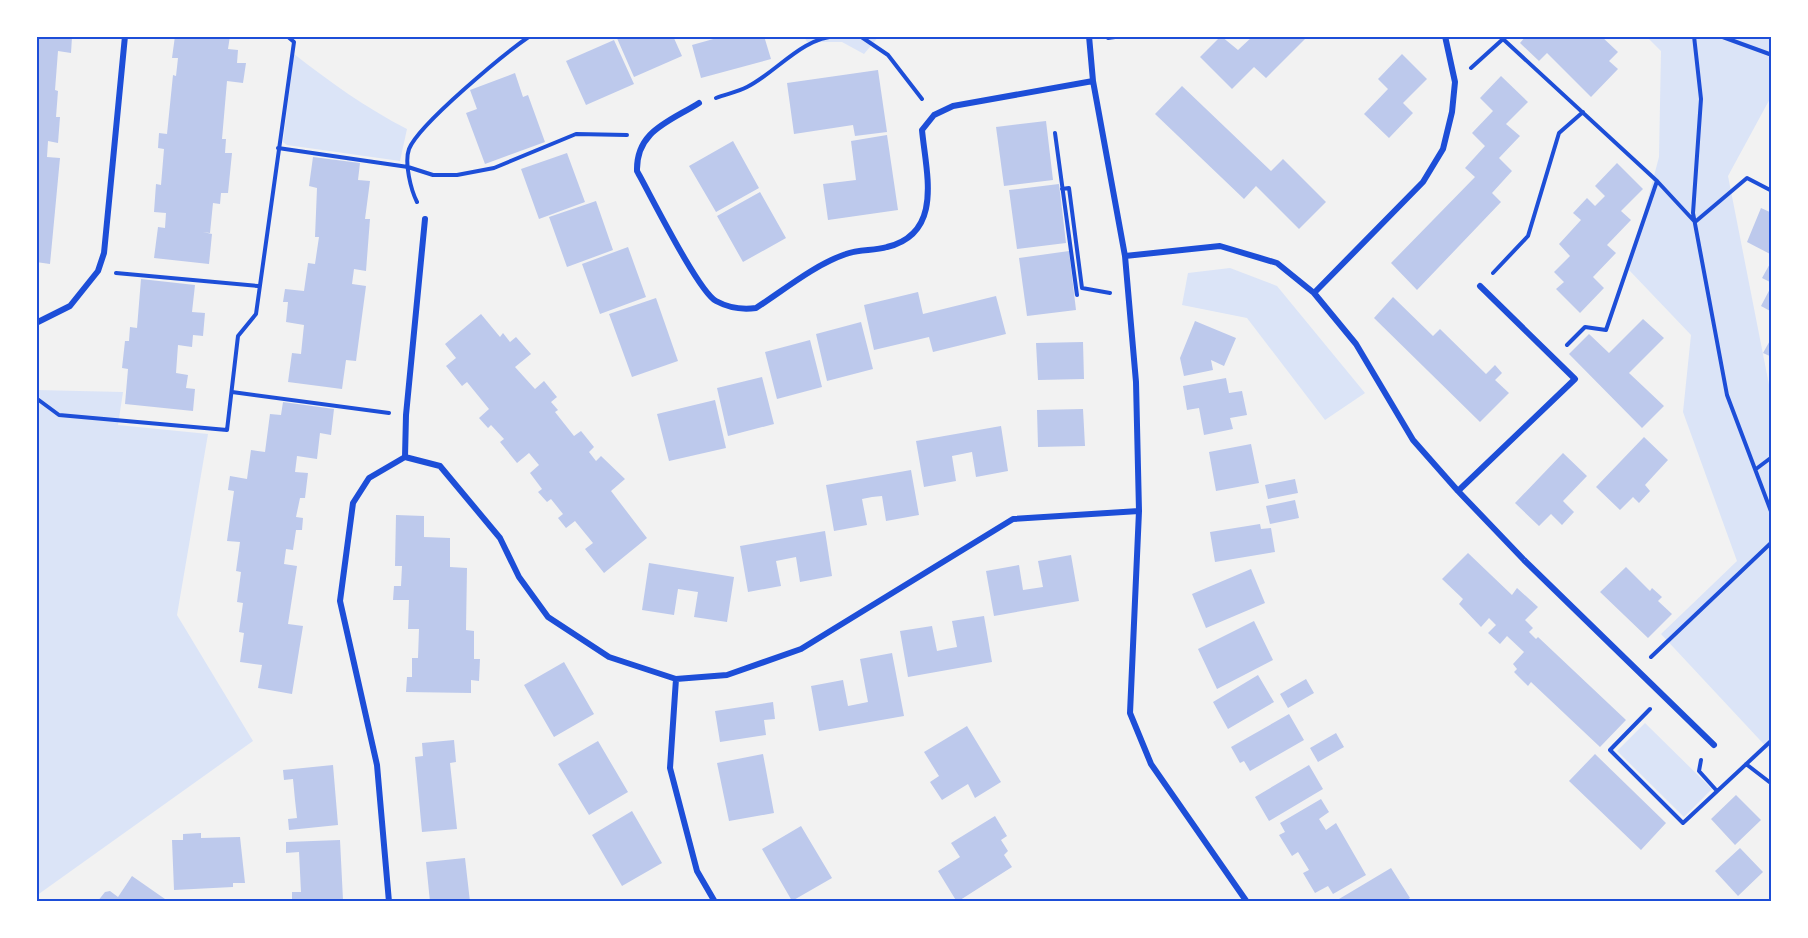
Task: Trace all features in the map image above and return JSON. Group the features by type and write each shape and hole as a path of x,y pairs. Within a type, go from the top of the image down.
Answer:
{"street":[{"path":"36,323 70,306 98,271 104,253 125,36"},
{"path":"1089,36 1093,81 1125,256 1136,381 1139,511 1130,713 1151,764 1247,902"},
{"path":"1314,293 1423,182 1443,149 1452,112 1455,82 1445,36"},
{"path":"699,103 646,136 637,153 637,171 698,280 714,300 741,310 756,308 848,253 887,248 904,242 917,229 926,216 928,197 922,130 934,115 953,106 1093,81"},
{"path":"405,457 406,415 425,219"},
{"path":"1125,256 1220,246 1277,263 1314,293 1356,344 1413,440 1458,491 1524,560 1714,745"},
{"path":"1458,491 1575,379 1480,286"},
{"path":"389,902 377,765 340,601 353,503 369,478 405,457 440,466 500,538 519,577 549,617 609,657 676,679 728,675 801,649 1013,519 1139,511"},
{"path":"676,679 669,768 697,871 715,902"}],"path":[{"path":"36,398 59,415 227,430 238,336 243,327 255,317 294,42 287,36"},
{"path":"425,219 413,195 408,167 408,150 418,134 465,89 530,36"},
{"path":"699,103 748,87 793,53 828,36 837,36"},
{"path":"860,36 888,55 934,115"},
{"path":"1694,36 1701,99 1695,222 1727,395 1772,514"},
{"path":"1720,36 1772,55"},
{"path":"1455,82 1503,39 1657,182 1695,222"},
{"path":"1480,286 1528,236 1559,133 1582,112"},
{"path":"1055,133 1077,295"},
{"path":"278,148 408,167 433,175 457,175 494,168 576,134 646,136"},
{"path":"1695,222 1747,178 1772,191"},
{"path":"1554,357 1585,327 1606,330 1657,182"},
{"path":"1062,189 1069,188 1082,288 1128,297"},
{"path":"98,271 258,286"},
{"path":"232,392 406,415"},
{"path":"1755,469 1772,457"},
{"path":"1638,670 1772,542"},
{"path":"1664,695 1610,750 1683,823 1772,740"},
{"path":"1705,736 1699,771 1717,791"},
{"path":"1746,764 1772,784"}],"shaded area":[{"path":"804,36 879,36 864,54 842,42 807,42"},
{"path":"1646,36 1772,36 1772,95 1728,176 1772,400 1772,753 1661,634 1737,561 1683,412 1691,335 1629,270 1659,157 1661,51"},
{"path":"294,54 349,94 407,129 400,161 287,145 283,142"},
{"path":"1230,268 1277,286 1365,393 1325,420 1247,318 1182,305 1188,273"},
{"path":"36,390 123,392 118,425 208,434 177,615 253,741 36,896"},
{"path":"1645,723 1712,789 1684,817 1617,751"}],"building":[{"path":"36,36 72,37 71,53 58,51 55,90 58,91 56,117 60,117 58,143 48,141 47,157 60,158 50,264 36,262"},
{"path":"175,36 230,36 228,49 238,50 237,63 246,63 243,83 227,81 222,139 226,139 225,153 232,153 228,193 221,193 220,204 213,203 210,233 203,232 212,234 209,264 154,258 158,227 165,228 166,213 154,212 156,184 161,185 164,149 158,148 159,133 167,134 173,75 176,76 178,58 172,58"},
{"path":"616,36 673,36 682,56 634,77"},
{"path":"724,36 764,36 771,59 701,78 692,45"},
{"path":"1221,36 1238,50 1253,36 1308,36 1266,78 1254,67 1232,89 1200,57"},
{"path":"1526,36 1601,36 1618,52 1609,61 1618,69 1591,97 1547,53 1539,61 1520,43"},
{"path":"614,40 634,84 586,105 566,61"},
{"path":"1402,54 1427,79 1403,103 1413,113 1389,138 1364,114 1388,89 1378,79"},
{"path":"878,70 887,132 855,136 853,125 794,134 787,83"},
{"path":"515,73 523,97 528,95 545,142 485,164 466,113 477,109 470,90"},
{"path":"1501,76 1528,102 1506,124 1520,136 1499,158 1512,171 1492,193 1501,202 1417,290 1391,263 1475,177 1465,168 1485,146 1472,133 1493,111 1480,98"},
{"path":"1182,86 1271,171 1283,159 1326,202 1299,229 1256,186 1244,199 1155,114"},
{"path":"1046,121 1053,180 1004,186 996,127"},
{"path":"887,135 898,210 828,220 823,184 856,180 851,141"},
{"path":"733,141 759,188 716,212 689,166"},
{"path":"567,153 585,202 539,219 521,169"},
{"path":"313,157 360,163 358,180 370,181 365,219 370,219 366,271 354,269 352,284 366,286 356,361 346,360 342,389 288,382 292,353 301,354 304,325 286,322 288,302 283,302 285,289 304,291 308,263 315,264 319,237 315,237 317,188 309,186"},
{"path":"1617,163 1643,189 1621,211 1631,220 1607,245 1616,253 1593,277 1604,288 1580,313 1556,289 1564,282 1554,272 1570,256 1559,244 1581,220 1573,213 1587,198 1595,206 1605,196 1595,186"},
{"path":"1059,184 1066,243 1017,249 1009,190"},
{"path":"760,192 786,238 743,262 717,216"},
{"path":"596,201 613,250 567,267 549,217"},
{"path":"1761,208 1772,213 1772,255 1747,242"},
{"path":"628,247 646,297 600,314 582,264"},
{"path":"1069,251 1076,310 1027,316 1019,258"},
{"path":"1772,260 1772,283 1762,278"},
{"path":"141,279 195,285 192,312 205,313 203,336 193,335 192,347 178,345 176,373 188,375 186,388 195,389 193,411 125,404 128,369 122,368 125,341 129,341 130,327 137,328"},
{"path":"1772,285 1772,312 1761,306"},
{"path":"918,292 923,314 996,296 1006,334 933,352 929,337 874,350 864,305"},
{"path":"1393,297 1433,336 1440,329 1486,374 1495,365 1502,373 1495,380 1509,393 1480,422 1374,318"},
{"path":"656,298 678,361 632,377 609,314"},
{"path":"481,314 500,337 503,333 510,342 516,337 531,354 515,367 535,389 544,381 557,397 551,402 558,410 555,412 574,436 581,431 594,447 589,452 596,461 601,456 625,479 611,491 647,538 604,573 585,549 593,543 575,521 566,528 558,518 563,514 551,499 547,502 538,492 542,489 530,473 539,465 529,453 517,463 500,442 504,439 491,425 488,428 479,418 489,409 467,382 462,386 446,366 456,358 445,344"},
{"path":"1643,319 1664,338 1629,373 1664,406 1642,428 1569,354 1589,334 1609,353"},
{"path":"1195,321 1236,338 1224,366 1211,360 1213,370 1184,376 1180,358"},
{"path":"861,322 873,369 827,381 816,334"},
{"path":"1772,337 1772,357 1763,353"},
{"path":"810,340 822,387 777,399 765,352"},
{"path":"1083,342 1084,379 1038,380 1036,343"},
{"path":"762,377 774,424 728,436 717,388"},
{"path":"1226,378 1229,393 1242,391 1247,415 1230,418 1233,429 1204,435 1199,408 1187,410 1183,386"},
{"path":"715,400 726,448 669,461 657,414"},
{"path":"283,402 334,409 331,435 320,433 317,459 297,456 295,472 308,473 305,498 300,498 296,517 303,518 302,530 296,530 293,550 286,549 284,564 297,566 288,624 303,626 292,694 258,688 262,665 240,662 244,633 239,632 243,603 237,602 241,572 236,571 240,542 227,541 234,491 228,490 230,476 247,479 251,450 265,452 270,414 281,415"},
{"path":"1083,409 1085,446 1038,447 1037,410"},
{"path":"1001,426 1008,471 976,477 972,452 952,456 956,481 924,487 916,441"},
{"path":"1644,437 1668,460 1645,485 1650,491 1639,503 1633,497 1620,510 1596,487"},
{"path":"1251,444 1259,483 1216,491 1209,452"},
{"path":"1563,453 1587,476 1563,501 1574,512 1562,525 1551,514 1539,526 1515,503"},
{"path":"911,470 919,515 886,521 882,496 872,497 862,499 867,525 834,531 826,485"},
{"path":"1295,479 1298,493 1268,499 1265,485"},
{"path":"1295,500 1299,518 1270,524 1266,506"},
{"path":"396,515 424,516 424,537 450,538 450,567 467,568 466,630 474,631 474,659 480,659 479,681 471,680 471,693 406,692 407,677 412,677 412,658 418,658 419,629 408,629 409,600 393,600 394,586 401,586 402,566 395,566"},
{"path":"1260,524 1261,529 1271,528 1275,552 1215,562 1210,532"},
{"path":"825,531 832,576 800,582 796,557 776,561 781,586 748,592 740,546"},
{"path":"1468,553 1512,595 1517,588 1538,607 1525,620 1533,628 1529,632 1536,639 1538,637 1626,720 1600,747 1531,682 1528,686 1514,672 1517,669 1513,664 1524,652 1507,636 1500,644 1488,633 1496,625 1489,618 1481,627 1459,604 1463,599 1442,579"},
{"path":"1071,555 1079,601 994,616 986,571 1019,565 1023,590 1043,587 1038,561"},
{"path":"649,563 734,577 727,622 694,617 698,592 678,589 674,615 642,610"},
{"path":"1626,567 1650,591 1652,588 1662,597 1658,601 1672,614 1648,638 1600,592"},
{"path":"1251,569 1265,603 1206,628 1192,594"},
{"path":"984,616 992,662 908,677 900,631 932,626 937,651 957,647 952,621"},
{"path":"1254,621 1273,660 1217,689 1198,649"},
{"path":"892,653 904,716 819,731 811,686 843,680 848,706 868,702 860,659"},
{"path":"564,662 594,714 554,737 524,685"},
{"path":"1258,675 1274,702 1228,729 1213,702"},
{"path":"1306,679 1314,693 1288,708 1280,694"},
{"path":"773,702 775,719 764,720 766,735 720,742 715,711"},
{"path":"1289,714 1304,740 1250,771 1244,761 1240,763 1231,747"},
{"path":"967,726 1001,782 975,798 968,784 942,800 930,782 939,776 924,752"},
{"path":"1336,733 1344,747 1318,762 1310,748"},
{"path":"454,740 456,762 450,763 457,829 422,832 415,757 423,756 422,743"},
{"path":"598,741 628,792 589,815 558,764"},
{"path":"763,754 774,813 729,821 717,763"},
{"path":"1595,754 1666,823 1641,850 1569,781"},
{"path":"333,765 338,825 289,830 288,819 297,818 293,779 284,780 283,770"},
{"path":"1309,765 1323,789 1269,821 1255,797"},
{"path":"1736,795 1761,820 1735,845 1711,819"},
{"path":"1321,799 1329,812 1319,819 1326,830 1336,823 1366,875 1333,894 1328,886 1315,893 1303,873 1309,870 1298,852 1292,856 1279,835 1285,832 1280,823"},
{"path":"632,811 662,863 622,886 592,835"},
{"path":"995,816 1007,836 1001,840 1008,851 1004,855 1012,867 957,902 938,871 960,857 951,843"},
{"path":"801,826 832,878 792,901 762,849"},
{"path":"201,833 201,838 240,837 245,883 233,883 233,887 174,890 172,840 183,840 183,834"},
{"path":"340,840 343,900 292,902 292,892 301,892 299,852 286,853 286,842"},
{"path":"1740,848 1763,872 1738,896 1715,871"},
{"path":"465,858 470,902 430,902 426,862"},
{"path":"1391,868 1410,898 1404,902 1334,902"},
{"path":"132,876 165,899 163,902 97,902 105,892 110,891 118,897"}]}
